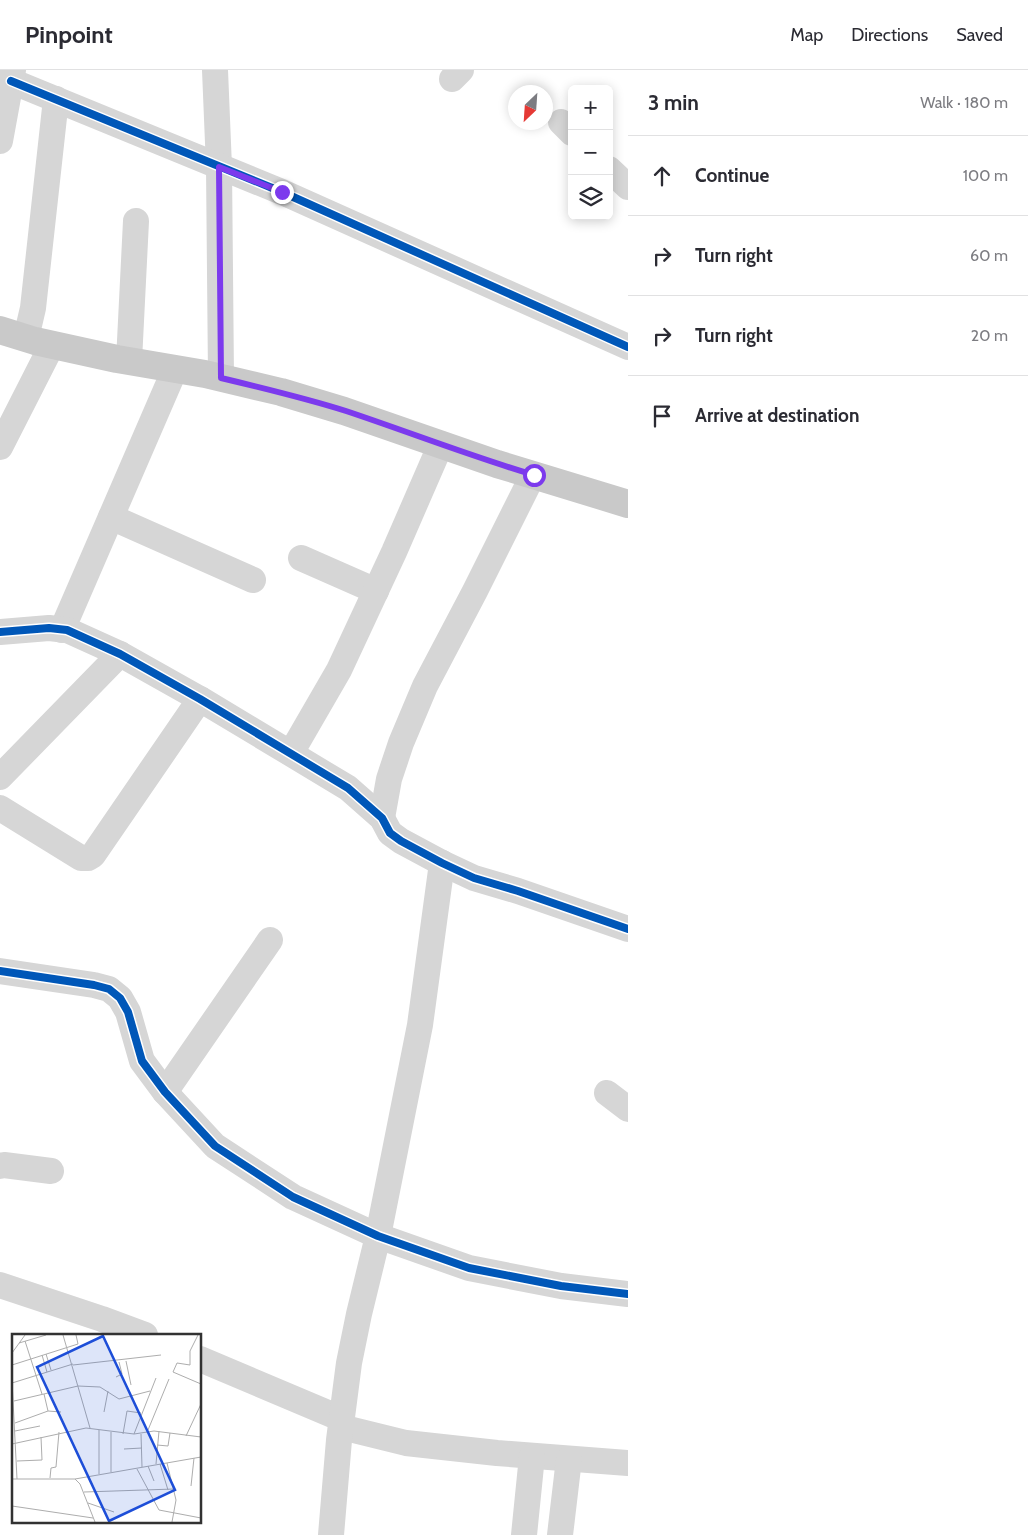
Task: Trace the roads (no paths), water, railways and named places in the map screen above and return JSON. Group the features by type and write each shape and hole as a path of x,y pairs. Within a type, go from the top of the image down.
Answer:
{"main road":[{"path":"0,330 52,345 221,378 281,392 335,408 497,464 628,504"}],"street":[{"path":"215,70 219,167 221,378"},
{"path":"0,141 12,76 56,99 291,196 628,347"},
{"path":"26,338 33,308 56,99"},
{"path":"613,173 628,187"},
{"path":"129,361 136,221"},
{"path":"0,447 52,345"},
{"path":"62,630 175,369"},
{"path":"290,753 339,670 441,444"},
{"path":"382,818 389,778 425,686 534,475"},
{"path":"111,517 253,580"},
{"path":"301,558 376,591"},
{"path":"1,633 49,628 67,630 120,654 200,699 348,788 382,818 390,833 401,841 474,878 628,929"},
{"path":"0,777 120,654"},
{"path":"0,808 81,858 88,858 93,855 200,699"},
{"path":"331,1535 349,1363 378,1236 420,1025 442,863"},
{"path":"165,1092 270,940"},
{"path":"0,971 94,985 109,989 120,998 128,1012 142,1061 165,1092 215,1146 293,1197 378,1236 469,1268 561,1286 628,1294"},
{"path":"607,1093 628,1109"},
{"path":"0,1166 51,1170"},
{"path":"0,1285 142,1334"},
{"path":"201,1359 342,1423 406,1443 628,1464"},
{"path":"524,1535 532,1456"},
{"path":"560,1535 569,1459"}]}
